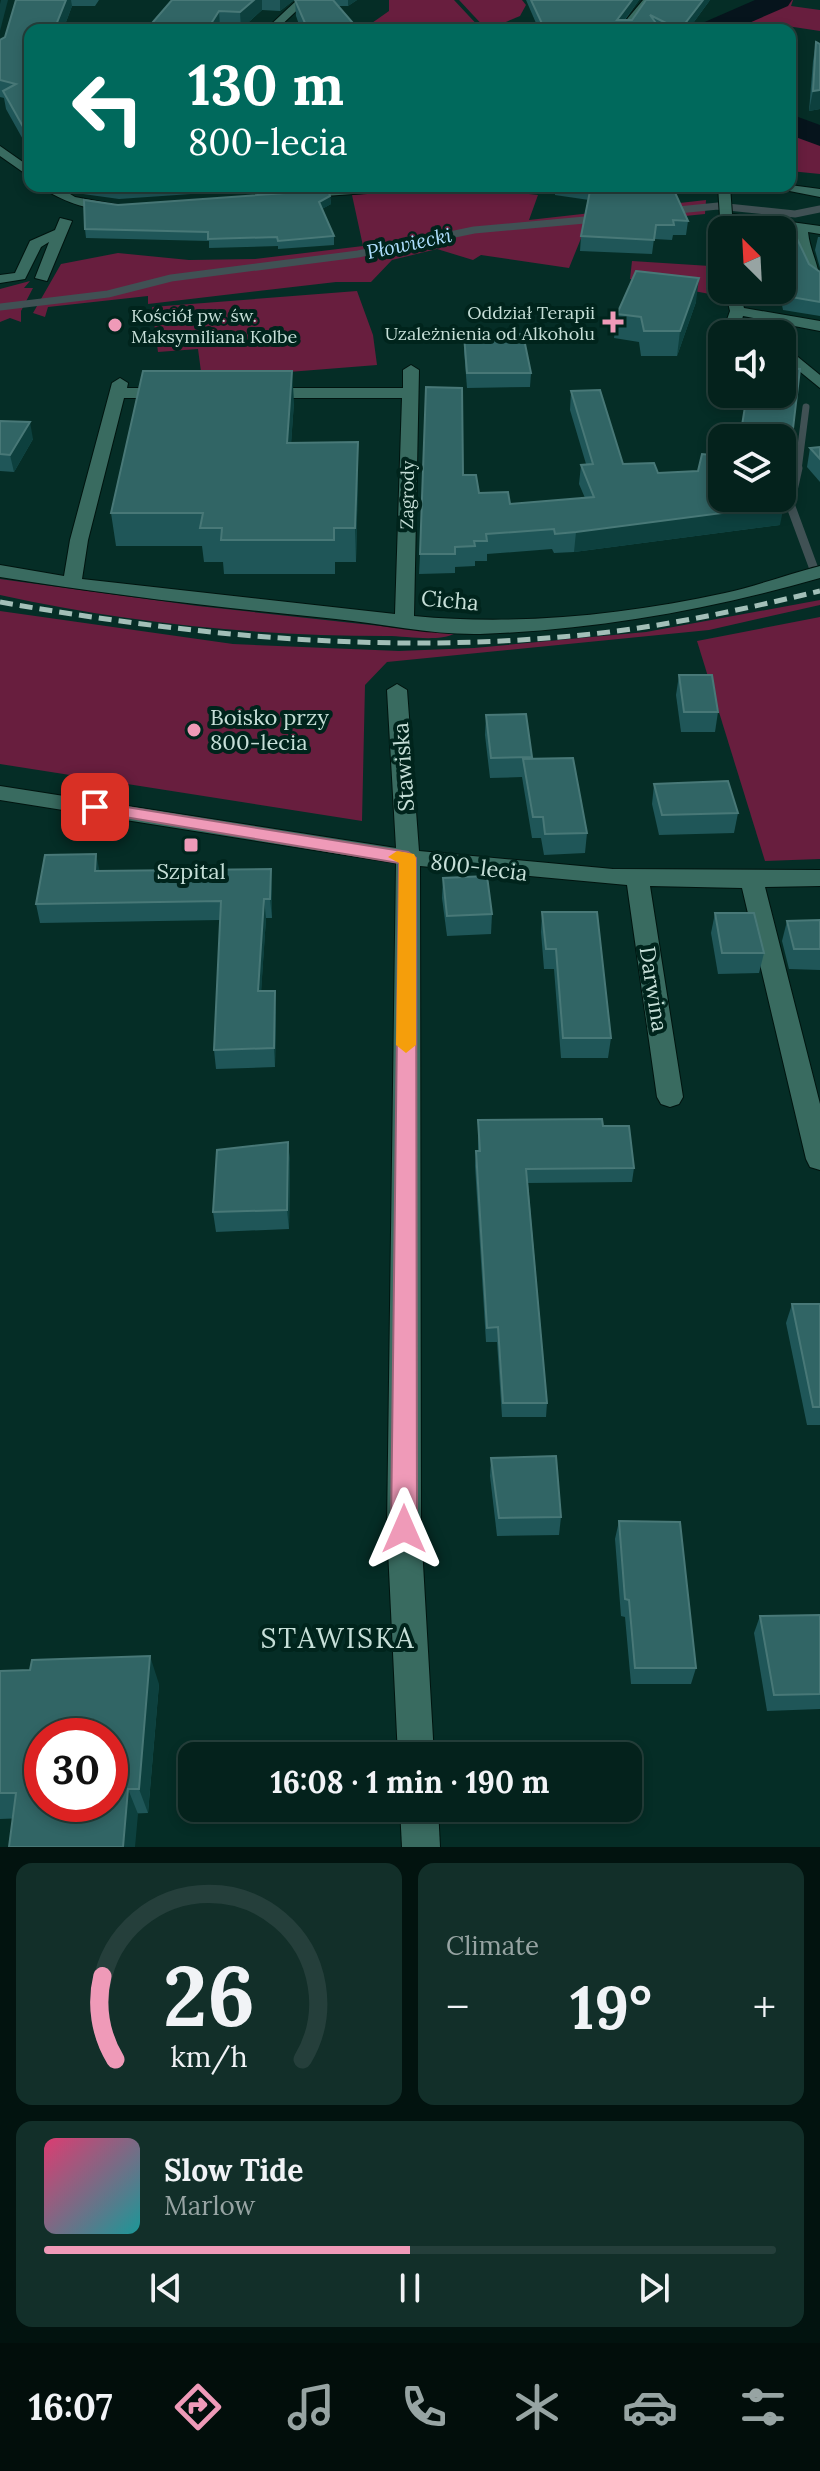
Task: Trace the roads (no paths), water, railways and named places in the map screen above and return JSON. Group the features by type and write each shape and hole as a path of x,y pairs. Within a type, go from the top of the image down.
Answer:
{"street":[{"path":"277,24 303,0"},
{"path":"628,24 648,0"},
{"path":"0,150 24,168"},
{"path":"796,190 820,193"},
{"path":"58,192 72,200 132,205"},
{"path":"279,195 322,192"},
{"path":"42,278 72,200"},
{"path":"724,209 820,230"},
{"path":"800,227 803,248 820,281"},
{"path":"0,279 20,276 35,244 61,232"},
{"path":"734,320 735,304"},
{"path":"737,311 820,326"},
{"path":"737,311 748,320"},
{"path":"796,360 820,380"},
{"name":"Zagrody","path":"404,621 411,370"},
{"path":"796,377 820,380"},
{"path":"72,585 79,540 119,388 195,393"},
{"path":"241,393 409,393"},
{"name":"Cicha","path":"0,571 72,585 476,628 612,618 729,598 820,572"},
{"name":"Stawiska","path":"397,690 408,858 404,1529 415,1742"},
{"name":"800-lecia","path":"0,793 408,858 551,875 638,881 820,878"},
{"name":"Darwina","path":"638,881 670,1097"},
{"path":"752,881 820,1159"},
{"path":"420,1822 421,1847"}],"waterway":[{"name":"Płowiecki","path":"724,24 778,0"},
{"name":"Płowiecki","path":"796,126 820,136"},
{"name":"Płowiecki","path":"668,211 718,206 795,214 820,209"},
{"name":"Płowiecki","path":"0,307 108,294 171,278 358,254 474,230 596,219"},
{"path":"798,470 806,407"},
{"path":"798,468 790,504 814,569"}],"railway":[{"path":"0,602 230,634 385,643 462,642 539,639 617,631 719,614 820,591"}],"place":[{"name":"Oddział Terapii Uzależnienia od Alkoholu","path":"613,322"},
{"name":"Kościół pw. św. Maksymiliana Kolbe","path":"115,325"},
{"name":"Boisko przy 800-lecia","path":"194,730"},
{"name":"Szpital","path":"191,845"}],"district":[{"name":"STAWISKA","path":"338,1638"}]}
